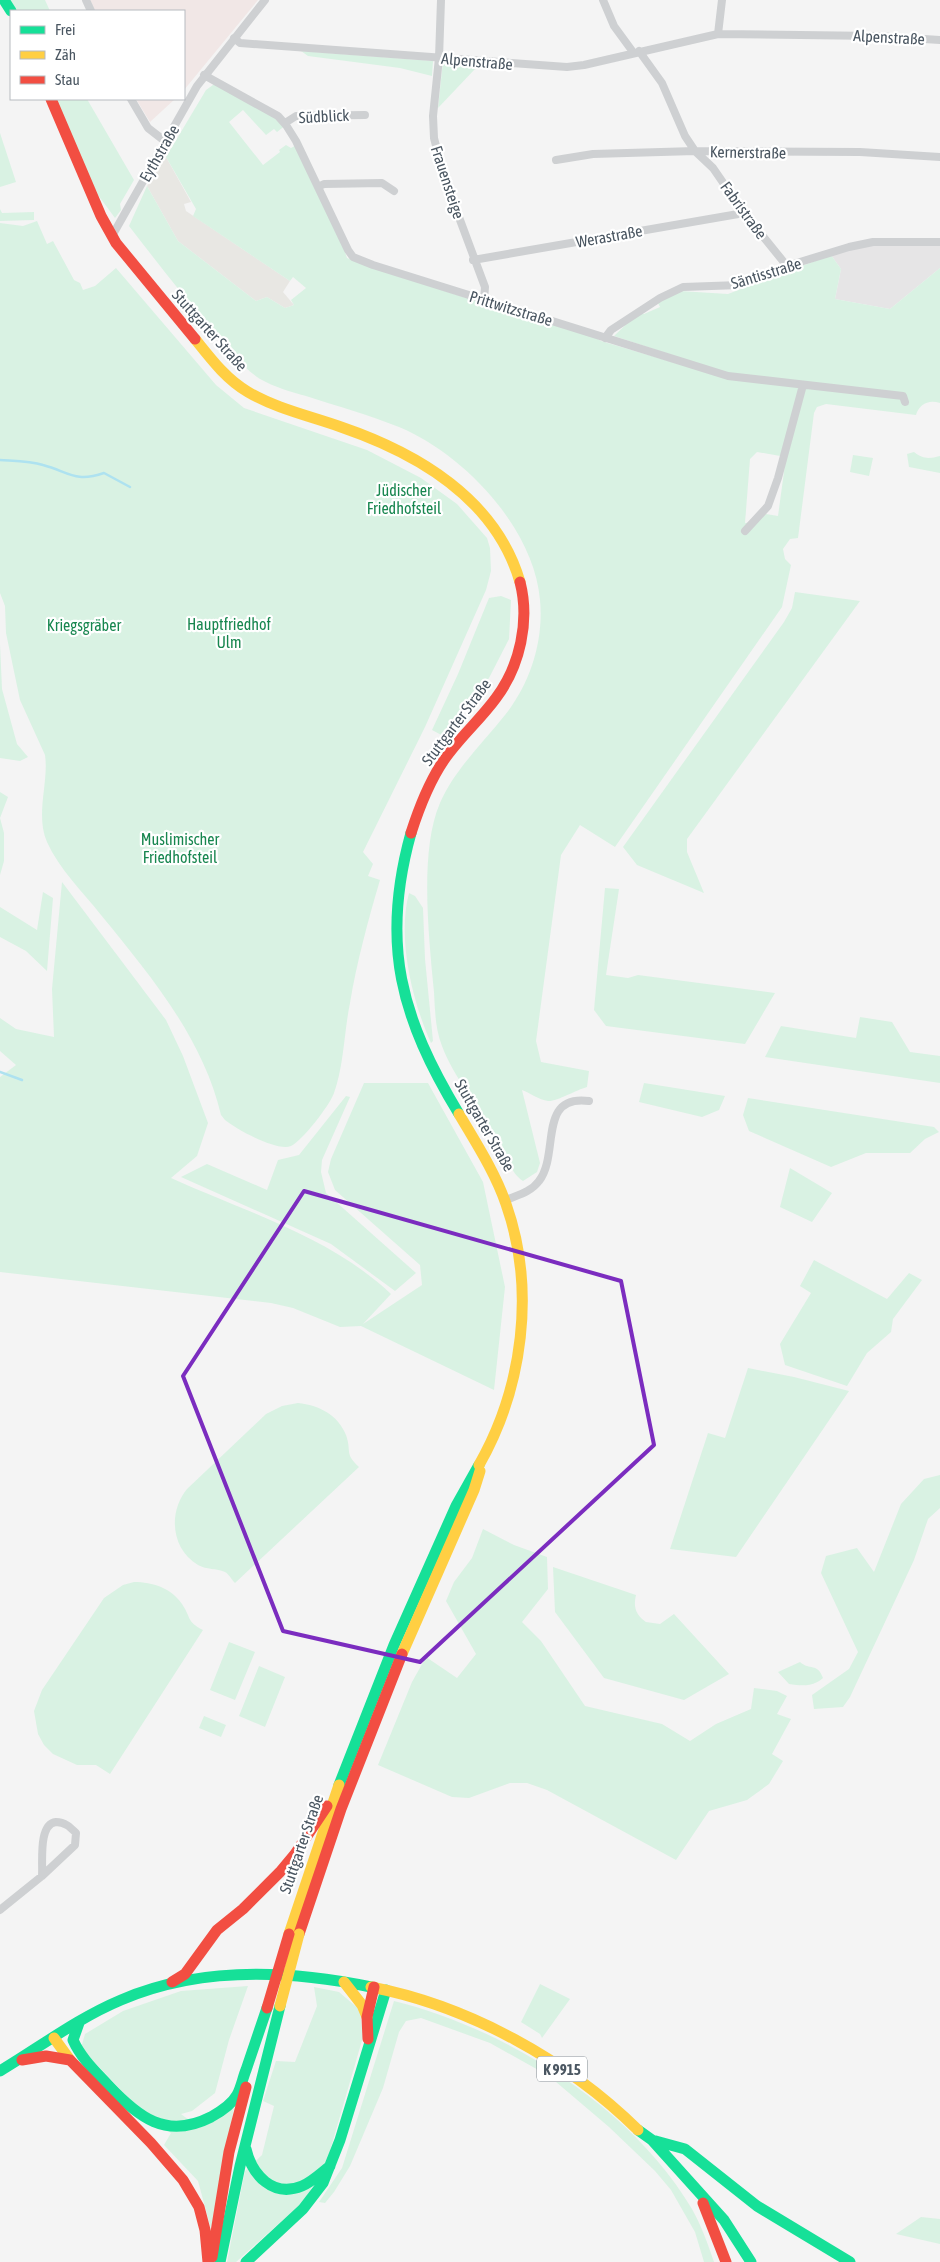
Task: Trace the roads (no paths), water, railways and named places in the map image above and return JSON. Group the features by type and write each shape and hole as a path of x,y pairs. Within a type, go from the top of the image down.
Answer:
{"main road":[{"name":"Stuttgarter Straße","path":"51,100 112,236 131,264 232,381 266,402 368,436 400,451 427,467 458,490 481,512 498,534 513,562 522,588 524,608 524,627 518,655 500,692 448,755 422,802 404,860 396,925 397,953 401,980 416,1033 446,1090 490,1164 506,1200 520,1262 521,1329 518,1362 510,1393 484,1458 474,1490 380,1707 267,2008 229,2152 209,2262"},
{"name":"Stuttgarter Straße","path":"220,2262 240,2166 280,2006 294,1934 336,1792 382,1673 465,1488 484,1458"},
{"path":"167,1985 186,1974 206,1944 280,1872 295,1854 336,1792"},
{"name":"K 9915","path":"0,2071 106,2007 139,1993 167,1985 216,1976 263,1973 344,1982 380,1989 444,2009 482,2024 518,2042 585,2085 652,2140 724,2220 751,2262"},
{"path":"344,1982 362,2005 367,2017 368,2044"},
{"path":"367,2017 380,1989"},
{"path":"246,2262 314,2198 323,2184 331,2165 368,2044 380,1989"},
{"path":"79,2023 73,2040 77,2052 118,2096 135,2112 148,2120 180,2127 201,2123 216,2116 237,2095 267,2008"},
{"path":"54,2038 70,2060 151,2143 183,2180 199,2207 205,2230 209,2262"},
{"path":"16,2061 43,2054 70,2060"},
{"path":"652,2140 674,2144 685,2149 735,2190 775,2218 850,2262"},
{"path":"245,2147 247,2161 253,2172 262,2181 275,2188 286,2190 298,2188 309,2183 331,2165"},
{"name":"K 9915","path":"697,2190 726,2262"}],"street":[{"name":"Eythstraße","path":"112,236 204,75 264,0"},
{"name":"Frauensteige","path":"441,0 439,58 433,116 434,138 444,177 473,260 485,287 484,300"},
{"name":"Fabristraße","path":"602,0 614,26 662,83 685,136 695,151 713,168 744,213 787,266"},
{"path":"718,34 722,0"},
{"name":"Alpenstraße","path":"234,38 240,43 567,67 584,65 718,34 877,36 940,40"},
{"name":"Prittwitzstraße","path":"204,75 266,109 285,123 296,141 348,250 354,257 373,265 728,376 903,396 905,402"},
{"path":"132,100 148,128 166,142"},
{"name":"Südblick","path":"285,123 296,116 365,115"},
{"name":"Kernerstraße","path":"556,160 594,154 695,151 860,152 940,156"},
{"path":"318,187 324,184 382,183 394,191"},
{"name":"Werastraße","path":"473,260 744,213"},
{"name":"Säntisstraße","path":"605,338 611,330 652,303 683,287 740,285 787,266 849,247 874,242 940,242"},
{"path":"745,531 768,506 778,478 803,385"},
{"path":"506,1200 526,1192 541,1179 549,1158 552,1123 559,1110 572,1102 589,1101"},
{"path":"0,1910 42,1876 75,1845 76,1833 70,1826 62,1822 53,1822 47,1827 43,1837 42,1876"}],"waterway":[{"path":"0,460 38,464 79,477 104,473 130,487"},
{"path":"0,1072 22,1080"}],"park label":[{"name":"Jüdischer Friedhofsteil","path":"404,499"},
{"name":"Kriegsgräber","path":"84,625"},
{"name":"Hauptfriedhof Ulm","path":"229,633"},
{"name":"Muslimischer Friedhofsteil","path":"180,848"}]}
